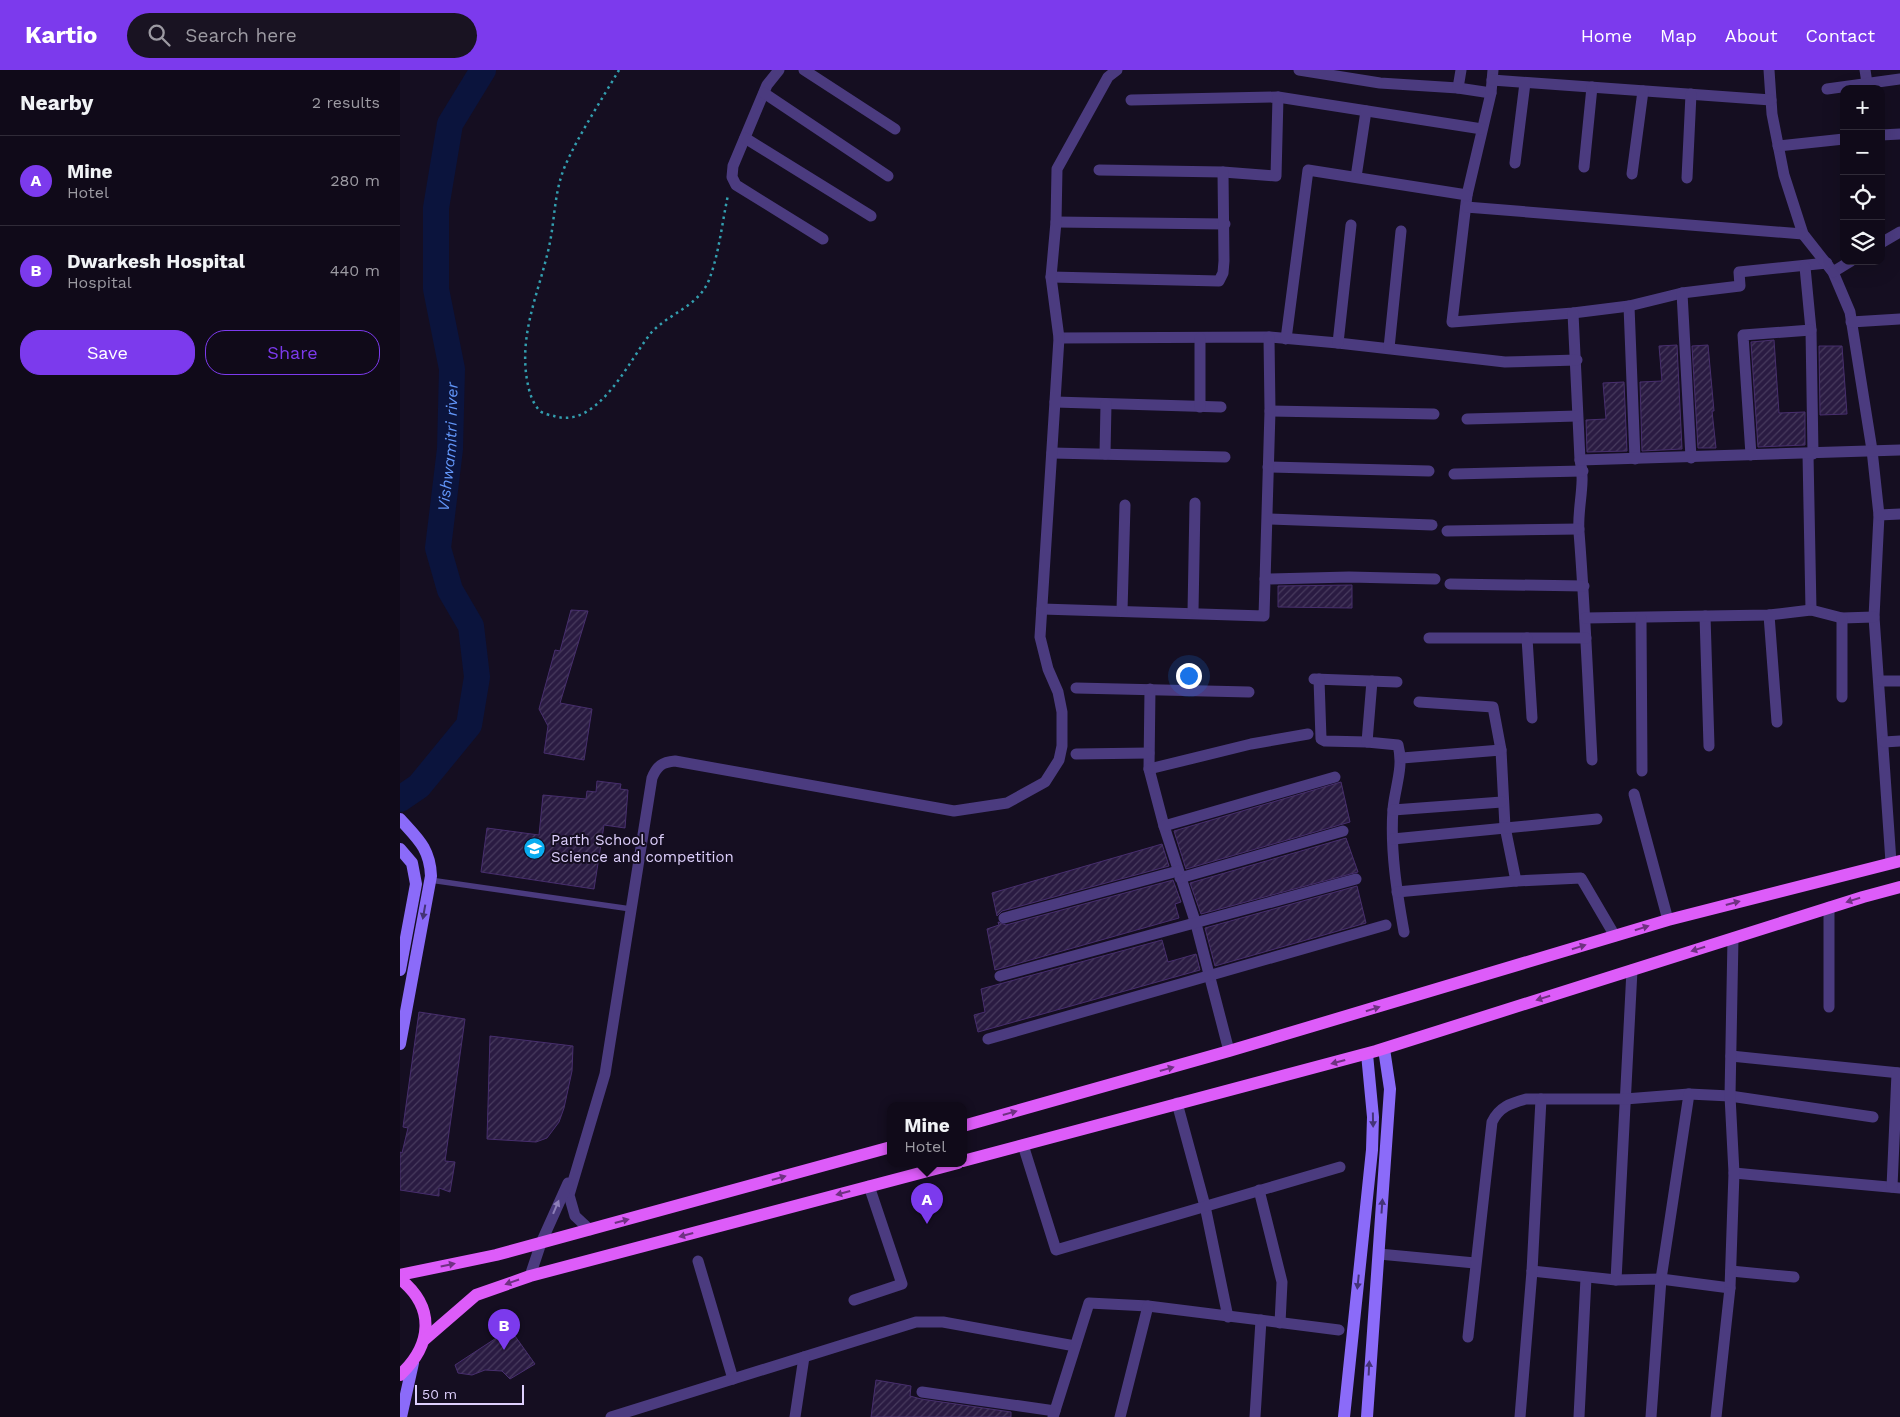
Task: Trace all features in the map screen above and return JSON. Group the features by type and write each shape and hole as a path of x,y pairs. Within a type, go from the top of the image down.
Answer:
{"main road":[{"path":"967,1125 1229,1052 1668,920 1896,861"},
{"path":"967,1160 1367,1054 1900,887"},
{"path":"400,1275 541,1243 887,1148"},
{"path":"424,1340 476,1295 530,1276 943,1167"},
{"path":"400,1279 411,1288 421,1303 425,1322 424,1340 413,1363 400,1375"}],"street":[{"path":"779,70 764,93 733,166 732,177 736,185 823,239"},
{"path":"804,70 895,129"},
{"path":"590,1230 575,1216 569,1195 605,1074 652,778 656,768 666,762 675,761 954,811 1007,803 1045,782 1059,760 1062,746 1062,720 1058,692 1048,669 1040,637 1059,338 1051,277 1056,222 1057,169 1108,77 1117,70"},
{"path":"1299,70 1333,72 1380,82 1458,88 1490,93"},
{"path":"1380,82 1381,70"},
{"path":"1458,88 1461,70"},
{"path":"1769,70 1771,100 1784,175 1803,234 1830,267 1850,312 1872,450 1878,515 1874,617 1896,861"},
{"path":"1865,70 1867,83"},
{"path":"1771,100 1525,83 1493,75 1467,201 1452,322 1573,314 1628,306 1682,293 1740,286 1739,272 1830,267 1840,264"},
{"path":"1827,89 1900,79"},
{"path":"1515,163 1525,83"},
{"path":"1584,167 1592,87"},
{"path":"1632,174 1643,91"},
{"path":"764,93 888,176"},
{"path":"1687,178 1691,94"},
{"path":"1131,100 1278,97 1482,129"},
{"path":"1099,170 1223,172 1276,176 1278,97"},
{"path":"1356,177 1366,111"},
{"path":"1885,136 1900,134"},
{"path":"745,138 871,216"},
{"path":"1778,146 1840,139"},
{"path":"1286,339 1308,170 1356,177 1467,201 1803,234"},
{"path":"1051,277 1219,281 1223,273 1225,224 1223,172"},
{"path":"1056,222 1225,224"},
{"path":"1338,343 1351,225"},
{"path":"1389,348 1400,231"},
{"path":"1885,241 1900,232"},
{"path":"1805,267 1812,330 1812,610"},
{"path":"1682,293 1691,458"},
{"path":"1628,306 1635,459"},
{"path":"1573,314 1577,360 1581,466 1579,529 1584,586 1592,760"},
{"path":"1851,322 1900,319"},
{"path":"1751,456 1743,334 1812,330"},
{"path":"1042,608 1264,616 1270,411 1269,337"},
{"path":"1059,338 1269,337 1389,348 1506,362 1577,360"},
{"path":"1200,338 1200,407"},
{"path":"1055,402 1221,407"},
{"path":"1105,454 1106,404"},
{"path":"1270,411 1434,414"},
{"path":"1467,419 1578,416"},
{"path":"1454,474 1581,466 1635,459 1900,450"},
{"path":"1052,453 1225,457"},
{"path":"1268,467 1429,471"},
{"path":"1194,612 1195,503"},
{"path":"1122,611 1125,505"},
{"path":"1878,515 1900,514"},
{"path":"1268,519 1432,525"},
{"path":"1447,531 1579,529"},
{"path":"1265,579 1349,577 1435,579"},
{"path":"1450,584 1584,586"},
{"path":"1585,618 1769,615 1812,610 1842,618 1874,617"},
{"path":"1769,615 1777,722"},
{"path":"1705,616 1709,746"},
{"path":"1640,618 1642,771"},
{"path":"1842,618 1842,697"},
{"path":"1430,638 1586,638"},
{"path":"1527,638 1532,718"},
{"path":"1397,682 1316,679 1321,739 1325,741 1398,745 1402,758 1393,810 1393,839 1397,892 1404,932"},
{"path":"1367,742 1372,681"},
{"path":"1879,681 1900,681"},
{"path":"1076,688 1150,688 1248,692"},
{"path":"1150,688 1149,769 1164,826 1196,924 1229,1052"},
{"path":"1419,702 1493,706 1501,750 1502,802 1516,881"},
{"path":"1149,769 1251,744 1308,734"},
{"path":"1884,742 1900,741"},
{"path":"1402,758 1501,750"},
{"path":"1076,754 1149,753"},
{"path":"1164,826 1336,777"},
{"path":"1634,794 1668,920"},
{"path":"1393,810 1502,802"},
{"path":"400,819 425,847 430,859 430,880 400,1044"},
{"path":"1393,839 1597,819"},
{"path":"1004,918 1344,831"},
{"path":"400,849 412,863 416,884 400,970"},
{"path":"1397,892 1516,881 1581,878 1615,936"},
{"path":"1000,976 1356,879"},
{"path":"1829,908 1829,1007"},
{"path":"988,1040 1386,925"},
{"path":"1716,1417 1731,1271 1734,1173 1730,1096 1733,938"},
{"path":"1616,1280 1632,970"},
{"path":"1367,1417 1371,1334 1379,1254 1390,1089 1384,1049"},
{"path":"1344,1417 1372,1150 1373,1117 1367,1054"},
{"path":"1731,1056 1899,1073 1896,1187 1734,1173"},
{"path":"1651,1417 1662,1278 1689,1094"},
{"path":"1468,1338 1492,1122 1497,1112 1512,1103 1526,1099 1625,1099 1689,1094 1730,1096 1873,1117"},
{"path":"1520,1417 1532,1271 1541,1099"},
{"path":"1177,1103 1205,1206 1228,1317"},
{"path":"1024,1145 1056,1250 1340,1167"},
{"path":"530,1276 541,1243 560,1198 574,1173"},
{"path":"854,1300 902,1284 869,1186"},
{"path":"1259,1190 1282,1282 1280,1323"},
{"path":"1379,1254 1475,1263"},
{"path":"698,1261 733,1379"},
{"path":"1532,1271 1616,1280 1662,1278 1730,1288"},
{"path":"1731,1271 1794,1277"},
{"path":"1580,1417 1586,1278"},
{"path":"922,1392 1054,1414 1089,1303 1148,1306 1339,1330"},
{"path":"1120,1417 1148,1306"},
{"path":"1255,1417 1261,1320"},
{"path":"611,1417 916,1322 944,1322 1075,1346"},
{"path":"794,1417 804,1357"},
{"path":"401,1417 413,1363"}],"lane":[{"path":"430,880 631,909"}],"path":[{"path":"619,70 565,166 554,204 549,246 533,301 525,340 525,369 530,395 541,412 562,418 584,414 605,398 652,333 665,320 686,308 701,294 709,280 714,262 732,177"}],"building":[{"path":"1774,340 1779,413 1805,412 1805,445 1758,447 1751,342"},
{"path":"1677,345 1682,449 1642,451 1640,382 1662,381 1659,346"},
{"path":"1708,345 1716,448 1698,448 1692,346"},
{"path":"1819,346 1842,346 1847,414 1820,415"},
{"path":"1624,382 1627,451 1587,452 1586,420 1606,419 1603,383"},
{"path":"1352,585 1352,608 1278,607 1278,586"},
{"path":"571,610 588,611 560,703 592,709 584,760 544,753 548,726 539,709 555,650 560,651"},
{"path":"597,781 621,784 620,789 628,790 625,828 604,825 594,889 481,872 487,828 539,835 543,795 586,799 587,791 596,792"},
{"path":"1341,782 1350,822 1186,869 1174,831"},
{"path":"1346,838 1358,872 1201,914 1190,883"},
{"path":"1162,844 1169,866 1002,911 997,916 992,893"},
{"path":"1173,880 1181,902 1175,904 1179,918 995,970 987,929 999,925 998,922 1006,925"},
{"path":"1357,886 1366,923 1215,966 1205,928"},
{"path":"1162,940 1168,962 1196,954 1200,970 978,1032 974,1015 985,1012 981,989"},
{"path":"419,1012 465,1019 445,1161 455,1162 450,1192 439,1188 439,1196 400,1190 400,1152 402,1153 408,1128 403,1127"},
{"path":"490,1036 573,1046 572,1071 564,1108 559,1122 547,1138 536,1142 487,1139"},
{"path":"510,1329 535,1364 510,1379 502,1371 485,1370 472,1375 458,1373 455,1365"},
{"path":"876,1380 911,1386 910,1396 1011,1412 1011,1417 871,1417"}],"waterway":[{"name":"Vishwamitri river","path":"400,799 419,786 469,725 477,677 471,626 450,590 438,548 450,449 452,369 436,289 436,208 450,124 483,70"}],"place":[{"name":"Parth School of Science and competition","path":"535,849"},
{"name":"Mine","path":"927,1224"},
{"name":"Dwarkesh Hospital","path":"504,1350"}]}
